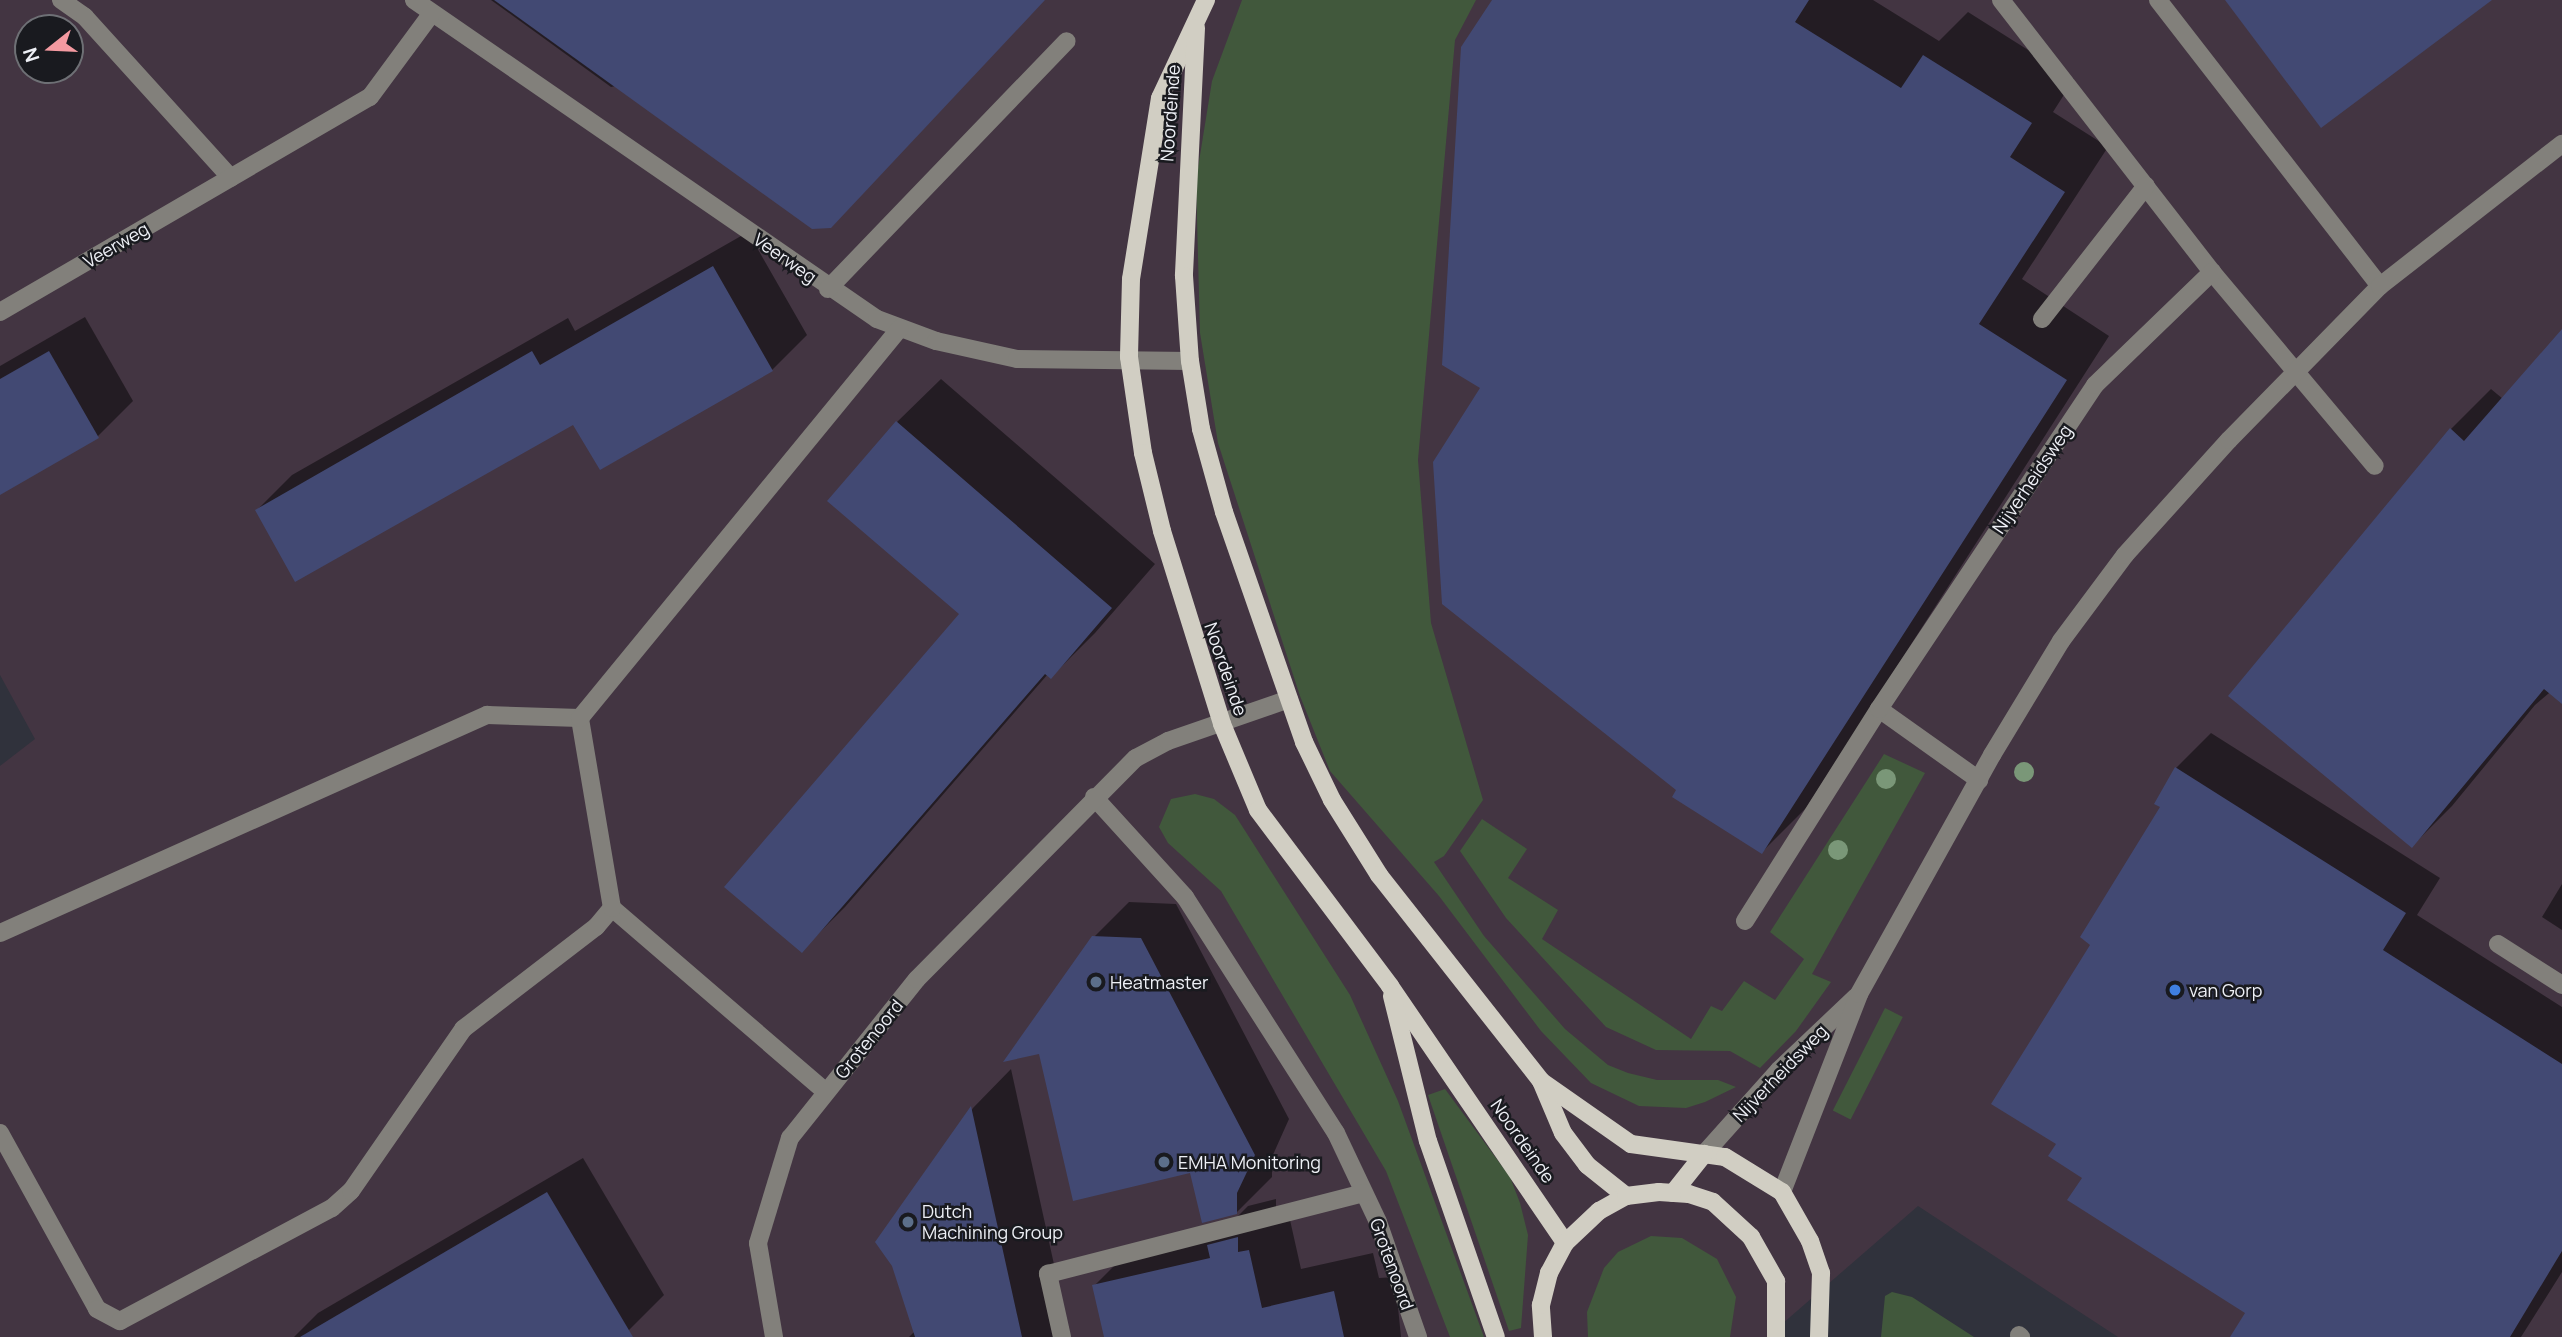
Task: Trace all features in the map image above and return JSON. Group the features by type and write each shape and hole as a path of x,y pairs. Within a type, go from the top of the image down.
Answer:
{"main road":[{"name":"Noordeinde","path":"1206,0 1160,98 1133,267 1129,357 1143,453 1162,531 1222,724 1258,810 1390,986 1565,1243"},
{"name":"Noordeinde","path":"1196,21 1184,276 1190,361 1201,429 1224,512 1289,699 1332,800 1379,875 1541,1081 1612,1135 1653,1148 1725,1157 1782,1192"},
{"path":"1390,986 1428,1141 1496,1337"},
{"name":"Noordeinde","path":"1541,1081 1563,1133 1587,1165 1626,1196"},
{"path":"1673,1193 1704,1154"},
{"path":"1782,1192 1810,1241 1821,1273 1819,1337"},
{"path":"1543,1337 1541,1305 1549,1273 1565,1243 1599,1211 1626,1196 1673,1193 1713,1202 1738,1222 1764,1253 1776,1281 1776,1337"}],"street":[{"path":"61,0 85,17 232,177"},
{"name":"Veerweg","path":"414,0 828,289 900,328 982,354 1017,359 1129,357 1190,361"},
{"path":"2001,0 2212,272 2375,466"},
{"path":"2158,0 2380,286"},
{"name":"Veerweg","path":"0,312 370,97 432,13"},
{"path":"828,289 1067,41"},
{"name":"Nijverheidsweg","path":"1782,1192 1859,994 1979,780 2061,641 2125,555 2294,371 2380,286 2562,144"},
{"path":"2042,319 2146,186"},
{"name":"Nijverheidsweg","path":"1745,921 1879,709 2095,385 2212,272"},
{"path":"826,1092 612,908 580,718 900,328"},
{"name":"Grotenoord","path":"774,1337 758,1242 790,1138 917,979 1094,797 1136,758 1168,741 1289,699"},
{"path":"1879,709 1979,780"},
{"path":"0,933 487,715 580,718"},
{"name":"Grotenoord","path":"1094,797 1185,897 1336,1133 1364,1193 1418,1337"},
{"path":"0,1133 97,1309 120,1321 332,1208 351,1191 463,1029 596,927 612,908"},
{"path":"2498,944 2562,985"},
{"name":"Nijverheidsweg","path":"1704,1154 1779,1070 1859,994"},
{"path":"1062,1337 1048,1275 1364,1193"}],"shaded area":[{"path":"0,0 2562,0 2562,1337 2118,1337 1918,1206 1767,1337 0,1337 0,766 35,739 0,675"}],"green space":[{"path":"1242,0 1476,0 1455,40 1418,460 1431,623 1483,800 1444,856 1434,862 1484,936 1565,1029 1608,1065 1628,1073 1657,1080 1718,1080 1736,1087 1705,1102 1686,1108 1639,1106 1591,1083 1541,1031 1439,896 1330,771 1300,696 1218,443 1200,333 1196,180 1212,81"},
{"path":"1884,754 1925,773 1812,974 1831,982 1796,1031 1760,1068 1730,1051 1656,1050 1606,1027 1506,918 1460,851 1482,819 1527,849 1508,878 1558,910 1542,939 1691,1039 1711,1006 1722,1011 1744,981 1775,1000 1804,959 1770,932"},
{"path":"1195,794 1214,799 1235,815 1350,995 1398,1101 1484,1337 1450,1337 1386,1171 1221,891 1168,843 1159,827 1171,799"},
{"path":"1885,1008 1903,1017 1851,1120 1833,1110"},
{"path":"1445,1089 1510,1177 1520,1203 1528,1235 1521,1328 1509,1331 1428,1095"},
{"path":"1651,1236 1682,1238 1717,1259 1736,1297 1730,1337 1588,1337 1587,1312 1604,1268 1618,1252"},
{"path":"1892,1292 1912,1297 1974,1337 1881,1337 1885,1296"}],"building":[{"path":"494,0 1045,0 831,228 812,229"},
{"path":"1492,0 1809,0 1795,22 1901,88 1923,55 2032,123 2010,157 2065,192 1979,324 2067,380 1762,854 1672,797 1676,790 1442,604 1433,462 1480,388 1442,365 1461,47"},
{"path":"2225,0 2492,0 2321,128"},
{"path":"713,266 773,371 600,470 573,425 295,582 255,510 532,351 540,365"},
{"path":"2562,329 2562,704 2544,689 2412,848 2228,696 2450,428 2464,441"},
{"path":"49,351 99,438 0,495 0,379"},
{"path":"896,421 1112,608 1051,679 1045,674 802,953 724,887 959,614 827,501"},
{"path":"2175,767 2406,913 2383,950 2562,1064 2562,1251 2510,1337 2230,1337 2245,1313 2067,1200 2082,1178 2048,1156 2056,1144 1991,1104 2090,945 2080,937 2160,807 2154,804"},
{"path":"1092,936 1141,938 1255,1155 1237,1193 1237,1214 1202,1223 1190,1173 1073,1201 1039,1054 1003,1062"},
{"path":"971,1106 1022,1337 915,1337 892,1266 875,1242"},
{"path":"547,1192 633,1337 300,1337"},
{"path":"1238,1237 1238,1252 1249,1250 1262,1308 1334,1291 1344,1337 1104,1337 1092,1285 1210,1258 1207,1245"}],"place":[{"name":"Heatmaster","path":"1096,982"},
{"name":"van Gorp","path":"2175,990"},
{"name":"EMHA Monitoring","path":"1164,1162"},
{"name":"Dutch Machining Group","path":"908,1222"}]}
